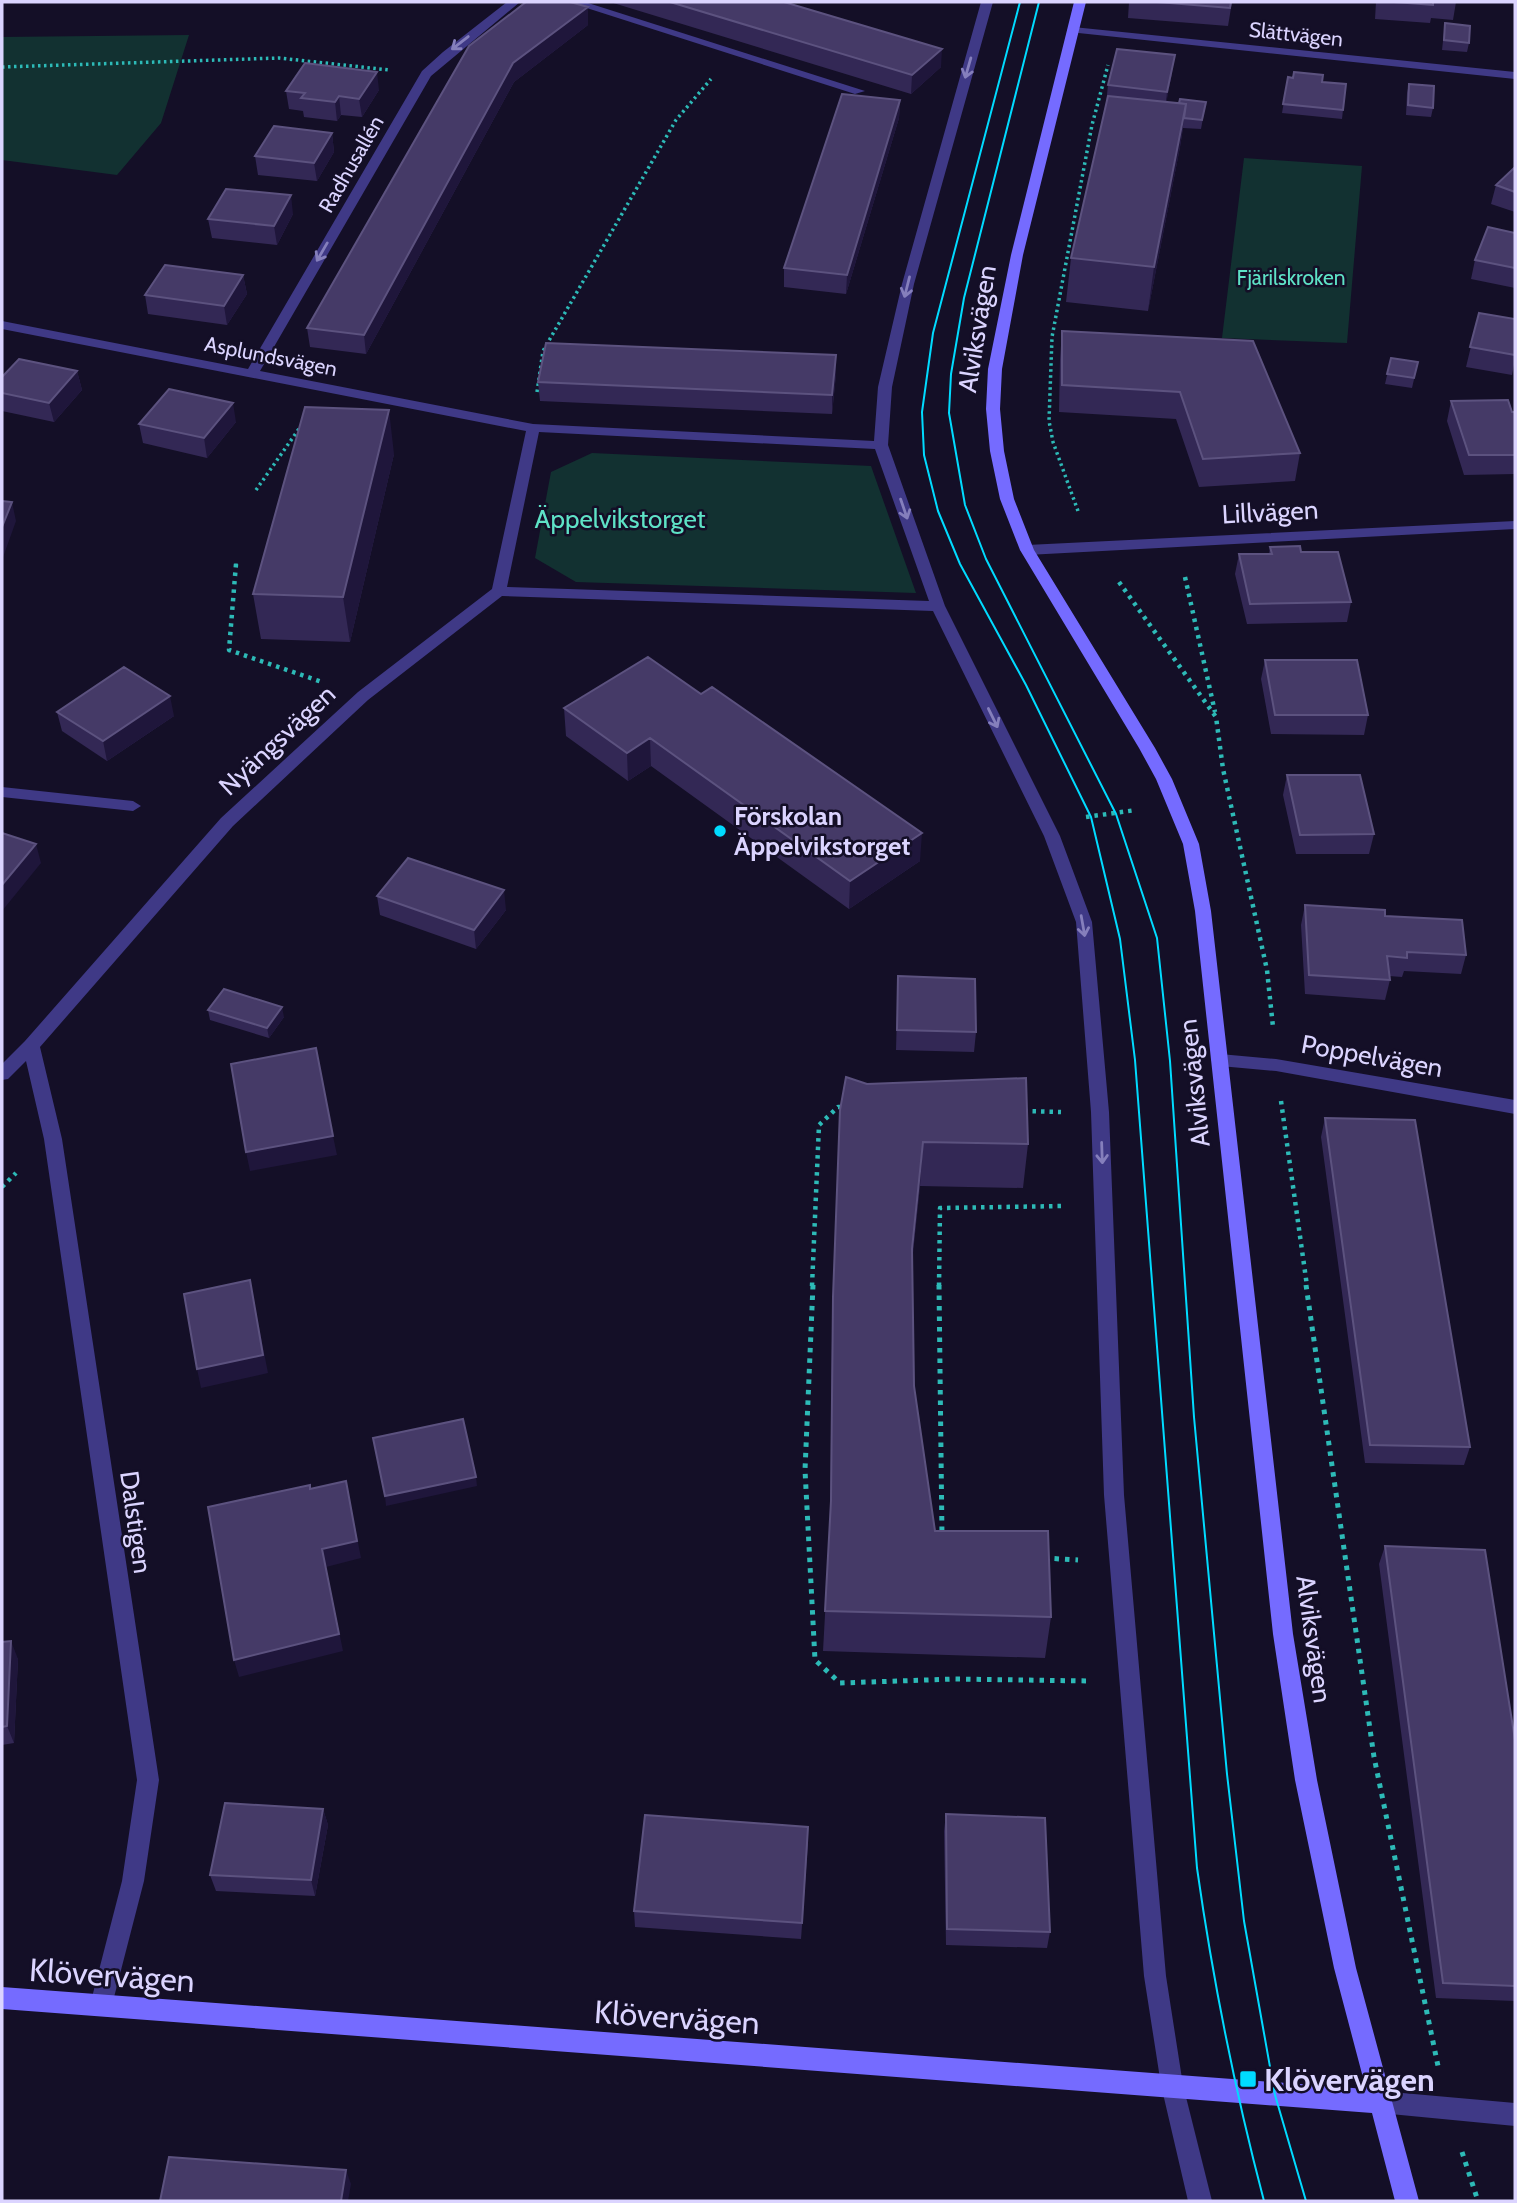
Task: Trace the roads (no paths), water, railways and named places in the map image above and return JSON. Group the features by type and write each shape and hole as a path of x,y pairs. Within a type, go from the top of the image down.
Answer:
{"street":[{"name":"Radhusallén","path":"252,373 426,74 447,54 514,2"},
{"path":"574,2 859,91"},
{"path":"987,2 908,284 885,387 881,445 938,606 1052,836 1084,922 1100,1112 1114,1495 1155,1976 1172,2085 1200,2201"},
{"name":"Alviksvägen","path":"1080,2 1017,255 995,369 993,409 997,451 1007,499 1027,550 1147,748 1164,779 1191,844 1203,911 1283,1634 1306,1780 1342,1955 1407,2201"},
{"name":"Slättvägen","path":"1073,30 1515,76"},
{"name":"Asplundsvägen","path":"2,325 533,428"},
{"path":"881,445 533,428 499,591 938,606"},
{"name":"Lillvägen","path":"1027,550 1515,525"},
{"name":"Nyängsvägen","path":"2,1074 31,1046 227,822 363,696 499,591"},
{"path":"2,792 133,806"},
{"name":"Dalstigen","path":"31,1046 53,1139 148,1780 134,1881 101,2005"},
{"name":"Poppelvägen","path":"1220,1059 1276,1065 1515,1107"},
{"name":"Klövervägen","path":"2,1998 1172,2085 1515,2115"}],"tram line":[{"path":"1020,2 933,333 922,412 924,455 938,511 960,564 1026,685 1091,817 1120,939 1135,1060 1197,1868 1226,2036 1264,2201"},
{"path":"1039,2 964,298 951,374 949,413 965,505 986,559 1116,814 1157,938 1170,1061 1194,1417 1227,1774 1244,1921 1275,2095 1306,2201"}],"place":[{"name":"Förskolan Äppelvikstorget","path":"720,831"},
{"name":"Klövervägen","path":"1248,2079"}],"park label":[{"name":"Fjärilskroken","path":"1291,277"},
{"name":"Äppelvikstorget","path":"620,519"}]}
